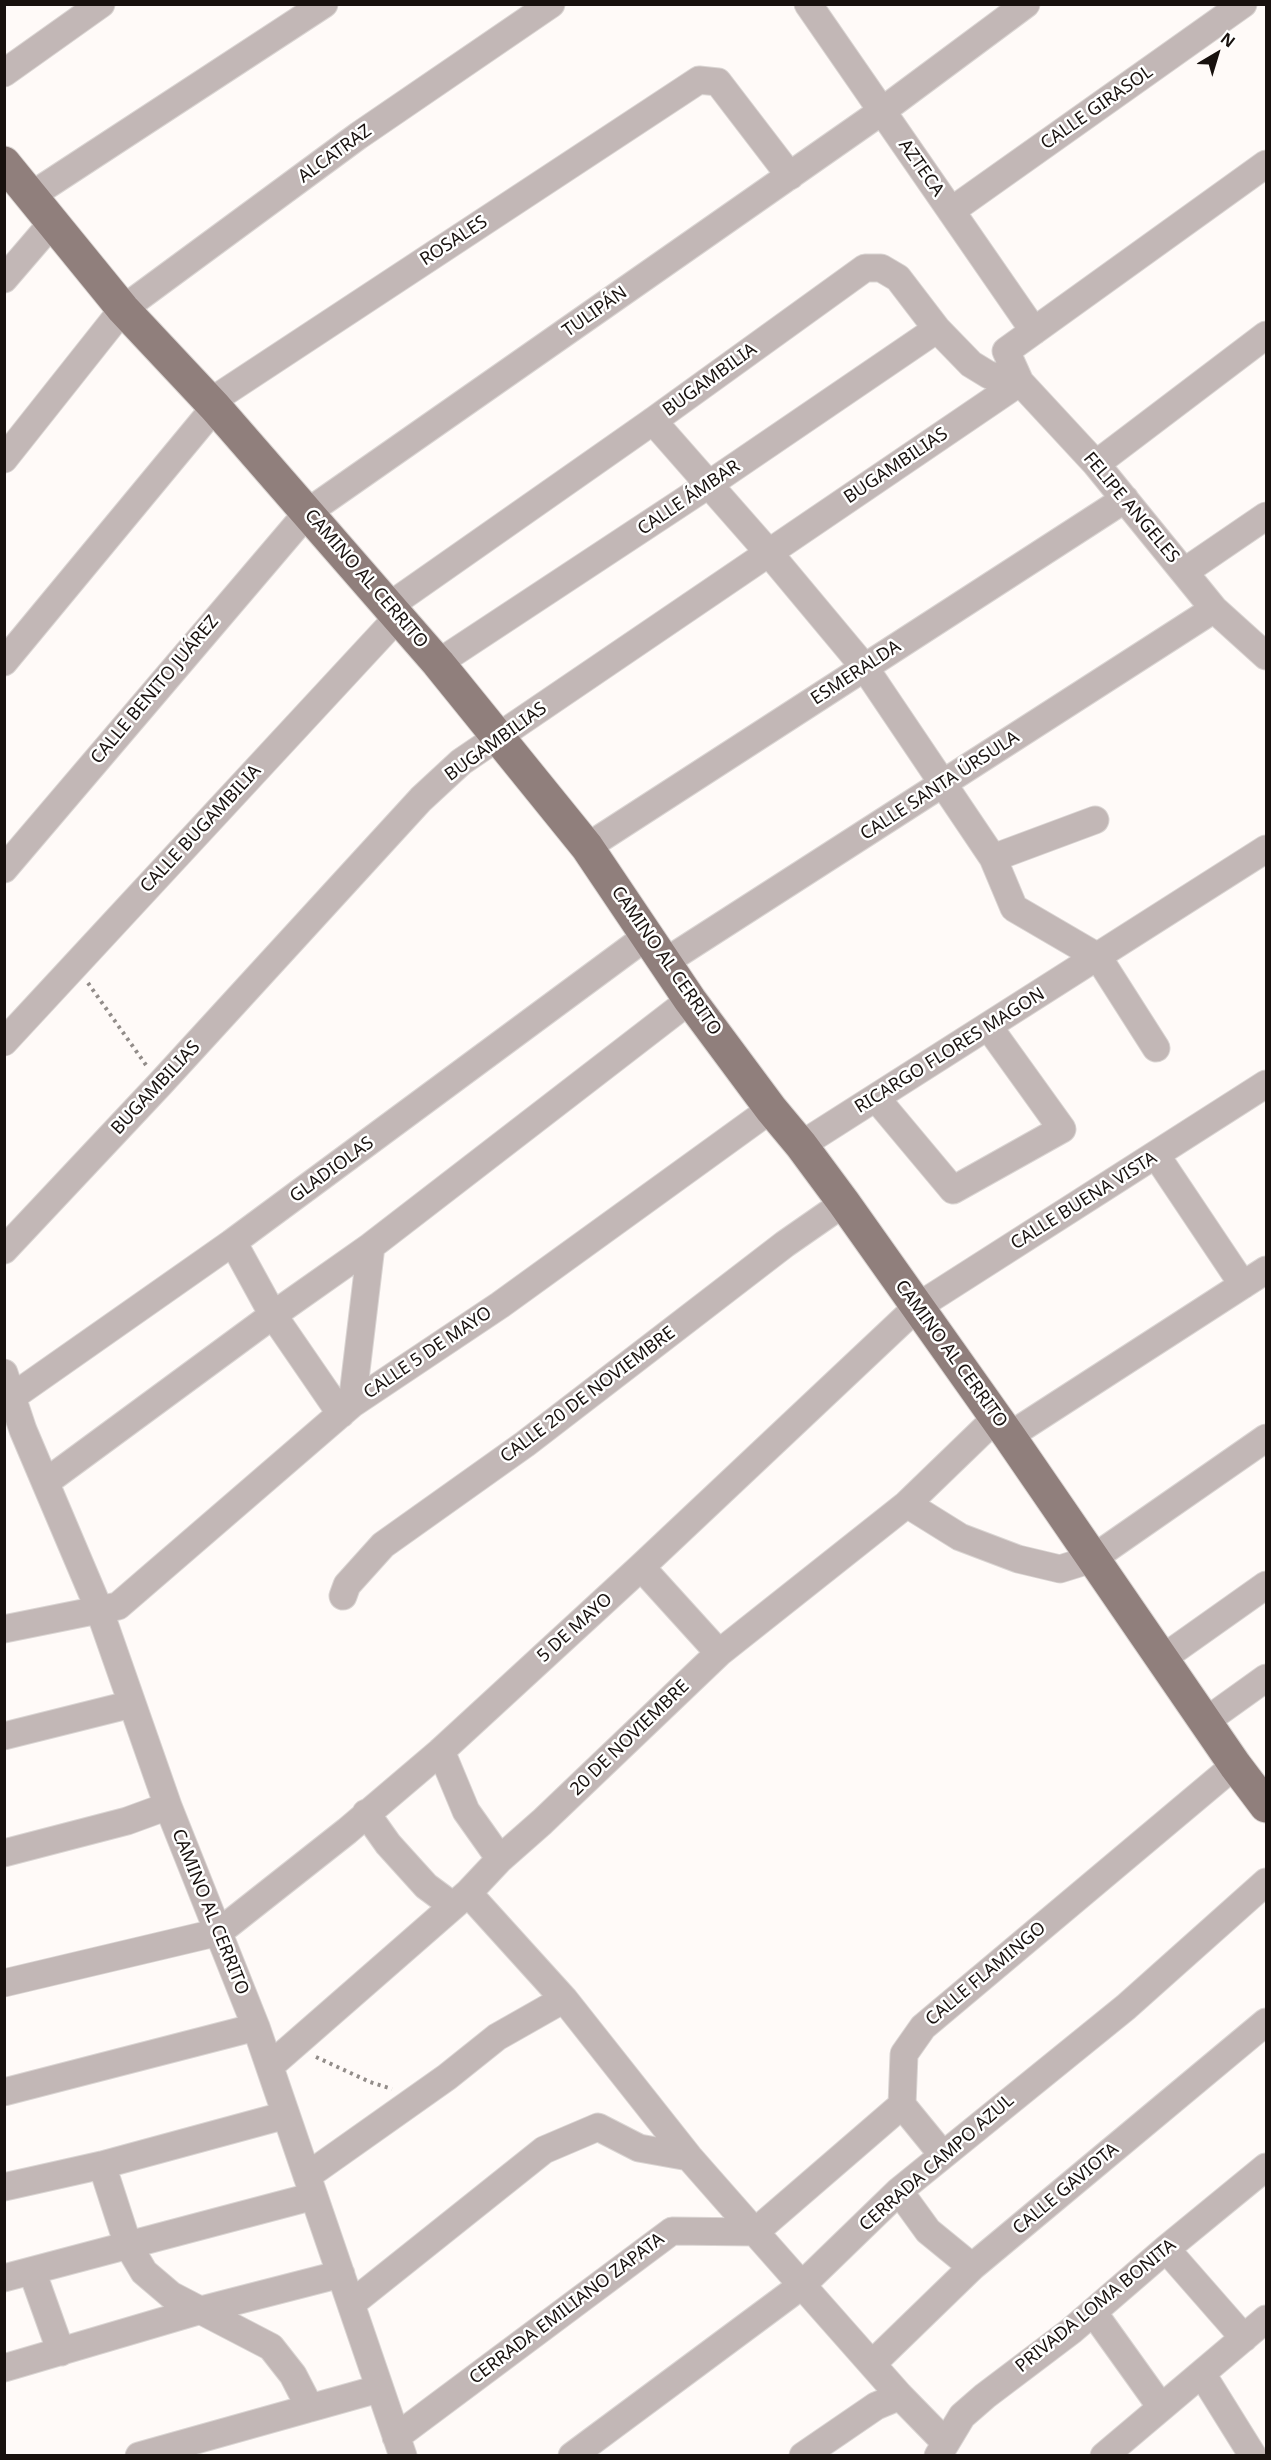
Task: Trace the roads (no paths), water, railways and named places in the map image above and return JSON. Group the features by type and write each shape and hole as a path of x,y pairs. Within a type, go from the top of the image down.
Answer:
{"main road":[{"name":"CAMINO AL CERRITO","path":"4,163 123,309 213,405 438,663 587,847 690,1000 844,1203 1163,1658 1235,1765 1266,1806"}],"street":[{"path":"4,73 101,4"},
{"path":"32,195 324,4"},
{"name":"ALCATRAZ","path":"4,459 123,309 358,136 551,4"},
{"name":"AZTECA","path":"808,4 1034,331"},
{"name":"TULIPÁN","path":"308,512 882,111 1026,4"},
{"name":"CALLE GIRASOL","path":"951,211 1243,4"},
{"name":"ROSALES","path":"4,662 213,405 699,80 718,82 790,176"},
{"path":"1034,331 1266,164"},
{"path":"4,279 53,222"},
{"name":"BUGAMBILIA","path":"393,611 865,268 881,268 898,278 937,329 971,364 989,375 1020,382"},
{"name":"CALLE ÁMBAR","path":"438,663 708,485 937,329"},
{"name":"FELIPE ANGELES","path":"1034,331 1006,351 1020,382 1096,464 1214,609 1266,656"},
{"path":"1096,464 1266,335"},
{"name":"BUGAMBILIAS","path":"4,1250 160,1084 421,799 461,762 1020,382"},
{"path":"653,422 769,553 865,668 993,858 1014,908 1098,957 1156,1048"},
{"name":"ESMERALDA","path":"587,847 1125,499"},
{"name":"CALLE BENITO JUÁREZ","path":"4,869 308,512"},
{"path":"1184,572 1266,516"},
{"name":"CALLE SANTA ÚRSULA","path":"656,949 942,784 1214,609"},
{"name":"CALLE BUGAMBILIA","path":"4,1042 393,611"},
{"path":"993,858 1095,820"},
{"name":"RICARGO FLORES MAGON","path":"801,1145 1266,849"},
{"name":"GLADIOLAS","path":"8,1385 232,1242 656,949"},
{"path":"46,1482 370,1246 690,1000"},
{"path":"876,1098 953,1190 1062,1129 988,1026"},
{"name":"CALLE BUENA VISTA","path":"917,1308 1259,1089"},
{"name":"CALLE 5 DE MAYO","path":"4,1629 118,1606 346,1409 500,1305 771,1109"},
{"path":"1156,1155 1243,1285"},
{"name":"CALLE 20 DE NOVIEMBRE","path":"343,1596 347,1585 383,1545 525,1444 776,1251 844,1203"},
{"path":"232,1242 273,1315 346,1409"},
{"path":"346,1409 370,1246"},
{"name":"20 DE NOVIEMBRE","path":"270,2066 291,2045 460,1900 500,1859 542,1822 719,1653 1002,1427 1266,1270"},
{"name":"5 DE MAYO","path":"219,1932 347,1832 366,1813 441,1751 641,1568 917,1308"},
{"name":"CAMINO AL CERRITO","path":"8,1385 14,1432 46,1482 99,1609 168,1806 256,2027 399,2446"},
{"path":"908,1504 960,1537 1018,1559 1060,1569 1092,1559 1266,1438"},
{"path":"641,1568 719,1653"},
{"path":"1163,1658 1266,1585"},
{"path":"1206,1721 1266,1678"},
{"path":"4,1736 132,1704"},
{"path":"441,1751 465,1811 500,1859"},
{"name":"CALLE FLAMINGO","path":"902,2104 904,2054 923,2027 1235,1765"},
{"path":"4,1854 127,1821 168,1806"},
{"path":"366,1813 388,1844 426,1886 460,1900 564,1999 689,2157 900,2396 941,2449"},
{"name":"CERRADA CAMPO AZUL","path":"572,2456 801,2286 898,2191 1126,2007 1266,1882"},
{"path":"4,1983 219,1932"},
{"path":"4,2278 128,2245 311,2186 419,2097 497,2037 564,1999"},
{"name":"CALLE GAVIOTA","path":"872,2364 972,2267 1266,2022"},
{"path":"4,2092 256,2027"},
{"path":"755,2232 902,2104 942,2154"},
{"path":"4,2187 102,2165 286,2115"},
{"path":"351,2304 544,2150 598,2127 639,2148 689,2157"},
{"path":"102,2165 128,2245 144,2272 171,2295 271,2347 293,2375 310,2408"},
{"name":"PRIVADA LOMA BONITA","path":"941,2449 963,2416 985,2396 1093,2312 1266,2167"},
{"path":"898,2191 928,2231 972,2267"},
{"name":"CERRADA EMILIANO ZAPATA","path":"399,2446 672,2230 755,2232"},
{"path":"1166,2249 1244,2338"},
{"path":"32,2271 61,2352"},
{"path":"4,2368 201,2310 341,2274"},
{"path":"1093,2312 1161,2408"},
{"path":"1104,2456 1266,2319"},
{"path":"1202,2374 1253,2456"},
{"path":"139,2456 378,2389"},
{"path":"803,2456 876,2406 900,2396"}]}
